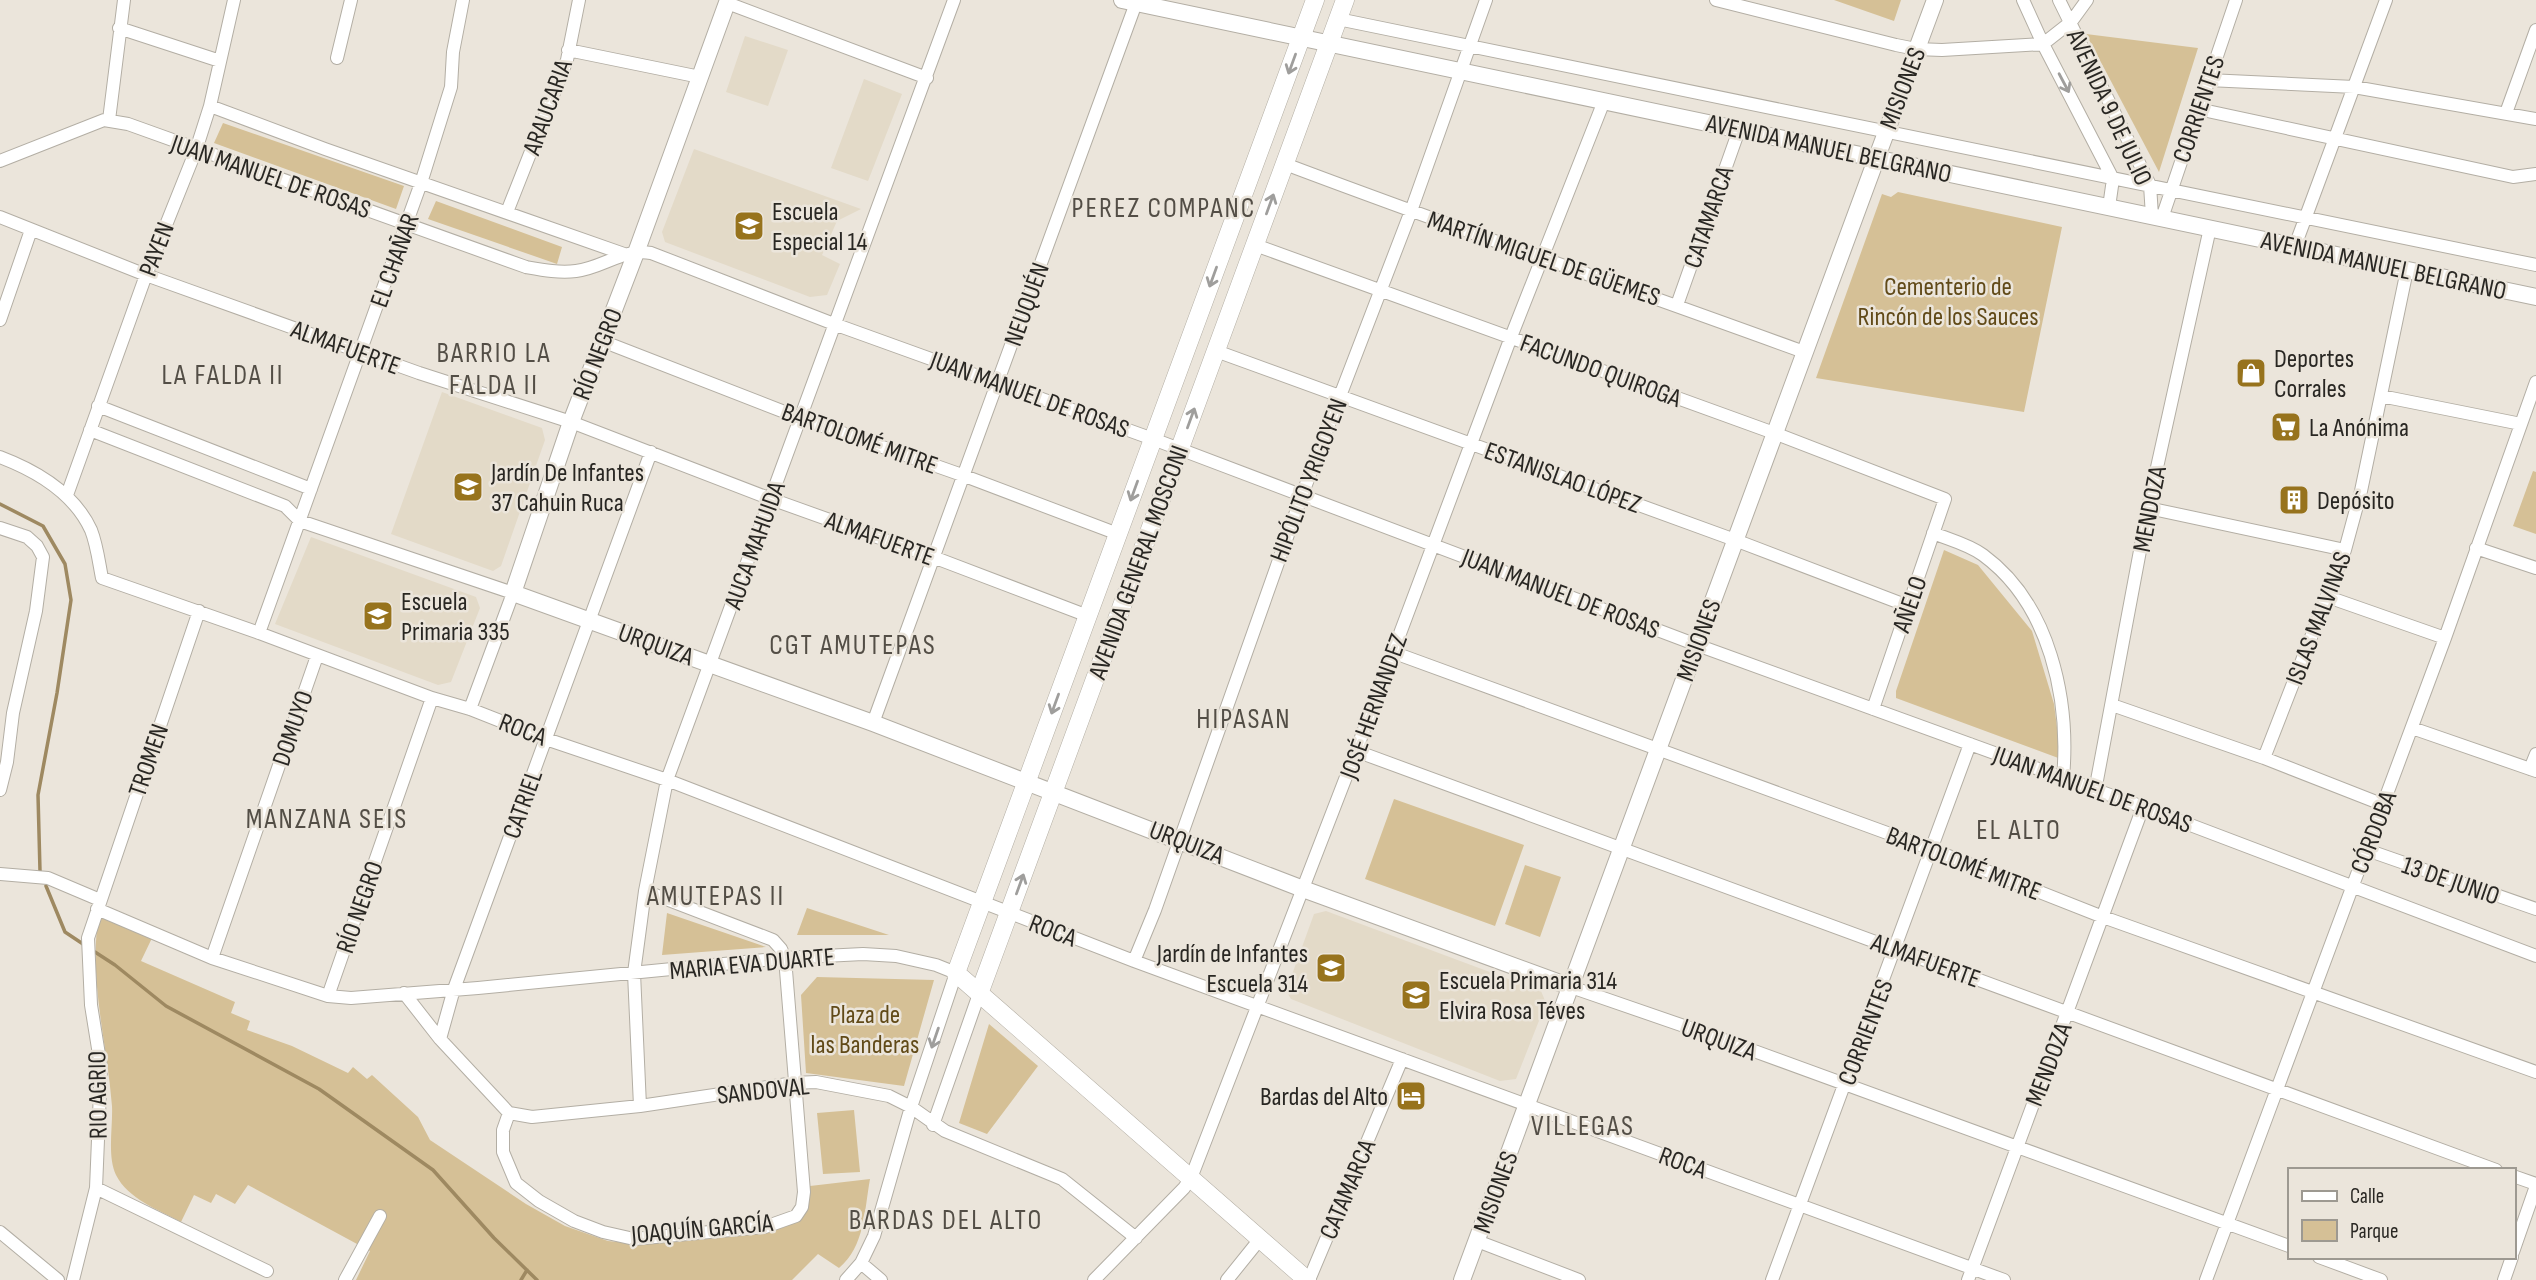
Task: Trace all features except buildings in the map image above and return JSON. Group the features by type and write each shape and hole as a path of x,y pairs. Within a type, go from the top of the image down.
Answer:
{"main road":[{"name":"AVENIDA GENERAL MOSCONI","path":"956,973 1315,0"},
{"name":"AVENIDA GENERAL MOSCONI","path":"979,994 1345,0"},
{"name":"MARIA EVA DUARTE","path":"956,973 1308,1280"}],"street":[{"path":"0,161 109,120 124,0"},
{"name":"PAYEN","path":"67,495 210,106 234,0"},
{"path":"337,58 351,0"},
{"name":"EL CHAÑAR","path":"260,633 421,183 451,87 453,52 463,0"},
{"name":"ARAUCARIA","path":"507,212 567,60 579,0"},
{"name":"AUCA MAHUIDA","path":"640,1106 634,973 645,891 667,780 954,0"},
{"name":"HIPÓLITO YRIGOYEN","path":"1134,961 1155,910 1301,495 1411,211 1486,0"},
{"path":"1716,0 1916,49 1955,50 2043,44 2071,22 2087,0"},
{"name":"MISIONES","path":"1462,1280 1935,0"},
{"name":"AVENIDA 9 DE JULIO","path":"2022,0 2113,179 2109,207"},
{"name":"AVENIDA 9 DE JULIO","path":"2059,0 2150,186 2157,217"},
{"name":"CORRIENTES","path":"2157,217 2171,189 2235,0"},
{"path":"2295,246 2386,0"},
{"path":"728,1 927,78"},
{"name":"RÍO NEGRO","path":"470,709 602,341 631,252 728,1"},
{"name":"AVENIDA MANUEL BELGRANO","path":"1129,2 1175,5 1301,38 2536,297"},
{"name":"NEUQUÉN","path":"873,723 998,382 1129,2"},
{"path":"1338,19 2536,265"},
{"path":"119,28 220,61"},
{"path":"2505,113 2536,30"},
{"path":"568,50 700,77"},
{"path":"2208,80 2354,87 2536,119"},
{"name":"JOSÉ HERNANDEZ","path":"1094,1280 1191,1178 1356,751 1511,337 1604,101"},
{"name":"JUAN MANUEL DE ROSAS","path":"210,106 507,212 631,252 651,253 834,324 1180,449 1697,645 2143,807 2536,956"},
{"path":"2198,109 2512,177 2536,174"},
{"name":"JUAN MANUEL DE ROSAS","path":"109,120 128,124 526,267 550,272 578,271 631,252"},
{"name":"CATAMARCA","path":"1677,305 1739,130"},
{"name":"MARTÍN MIGUEL DE GÜEMES","path":"1285,164 1804,352"},
{"name":"ALMAFUERTE","path":"0,217 146,275 419,373 571,422 1088,616"},
{"name":"MENDOZA","path":"2095,791 2148,508 2210,228"},
{"path":"0,320 31,230"},
{"name":"FACUNDO QUIROGA","path":"1255,244 1774,433 1945,499"},
{"name":"ISLAS MALVINAS","path":"2264,758 2345,550 2361,491 2407,270"},
{"name":"BARTOLOMÉ MITRE","path":"602,341 800,418 1118,534"},
{"name":"ESTANISLAO LÓPEZ","path":"1216,351 1735,540 1908,606"},
{"name":"CÓRDOBA","path":"2206,1280 2384,805 2536,382"},
{"path":"2381,396 2521,424"},
{"path":"98,406 311,489"},
{"name":"URQUIZA","path":"90,430 285,506 300,521 710,663 1027,781 1303,889 2288,1246"},
{"name":"CATRIEL","path":"440,1039 454,989 651,452"},
{"path":"0,457 44,478 67,495"},
{"name":"ROCA","path":"67,495 77,506 91,531 102,578 260,633 432,698 470,709 546,739 667,780 1134,961 1800,1205 1970,1274 2004,1280"},
{"name":"AÑELO","path":"1873,709 1945,499"},
{"path":"2148,508 2345,550"},
{"path":"0,528 27,537 37,546 43,557 36,611 13,713 7,762 0,790"},
{"path":"1933,533 1972,548 1984,556 2006,577 2039,624 2053,660 2061,701 2066,751 2063,778"},
{"path":"2476,548 2536,568"},
{"path":"2328,597 2445,638"},
{"name":"TROMEN","path":"98,904 199,611"},
{"name":"BARTOLOMÉ MITRE","path":"1392,652 1931,849 2103,917 2536,1072"},
{"name":"DOMUYO","path":"212,958 317,656"},
{"name":"RÍO NEGRO","path":"328,996 432,698"},
{"path":"2112,705 2264,758 2384,805"},
{"path":"2412,728 2533,770 2536,754"},
{"name":"CORRIENTES","path":"1772,1280 1970,744"},
{"name":"ALMAFUERTE","path":"1356,751 2490,1168"},
{"name":"MENDOZA","path":"1970,1274 2143,807"},
{"name":"13 DE JUNIO","path":"2367,850 2536,909"},
{"name":"MARIA EVA DUARTE","path":"0,874 48,878 212,958 328,996 351,998 785,958 863,954 896,956 936,965 956,973"},
{"path":"645,891 773,940 781,949 785,958 794,1083"},
{"name":"RIO AGRIO","path":"73,1280 96,1188 101,1067 90,1005 88,938 98,904"},
{"name":"AVENIDA GENERAL MOSCONI","path":"846,1280 861,1264 874,1236 911,1107 956,973"},
{"path":"404,993 440,1039 509,1113"},
{"name":"AVENIDA GENERAL MOSCONI","path":"933,1125 979,994"},
{"name":"CATAMARCA","path":"1308,1280 1402,1059"},
{"name":"SANDOVAL","path":"509,1113 532,1117 640,1106 794,1083 816,1082 869,1091 911,1107 933,1125 1062,1179 1136,1238"},
{"name":"JOAQUÍN GARCÍA","path":"509,1113 503,1130 503,1152 516,1183 562,1214 603,1232 635,1239 765,1227 796,1216 802,1207 804,1192 794,1083"},
{"path":"2515,1177 2536,1185 2515,1246"},
{"path":"96,1188 267,1271"},
{"path":"345,1280 380,1216"},
{"path":"0,1232 58,1280"},
{"path":"1227,1280 1260,1239"},
{"path":"1477,1241 1579,1280"},
{"path":"2324,1259 2381,1280"},
{"path":"2504,1280 2511,1259"},
{"path":"861,1264 881,1280"}],"shaded area":[{"path":"745,36 788,50 768,106 726,92"},
{"path":"864,79 902,94 868,181 831,168"},
{"name":"Escuela Especial 14","path":"694,149 861,209 837,221 822,255 840,264 827,295 810,297 665,242 662,232"},
{"name":"Jardín De Infantes 37 Cahuin Ruca","path":"442,392 542,428 545,440 501,566 493,571 391,534"},
{"name":"Escuela Primaria 335","path":"311,537 476,597 480,608 451,682 438,685 275,624"},
{"name":"Escuela Primaria 314 Elvira Rosa Téves","path":"1326,911 1541,991 1546,1003 1516,1079 1500,1081 1291,999 1286,991 1314,914"}],"green space":[{"path":"1834,0 1901,0 1894,21"},
{"path":"2086,34 2198,48 2159,172"},
{"path":"223,123 404,186 396,209 214,143"},
{"name":"Cementerio de Rincón de los Sauces","path":"1898,192 2062,227 2024,412 1816,378 1882,194 1891,197"},
{"path":"436,201 562,247 557,264 428,219"},
{"path":"2533,471 2536,472 2536,534 2513,526"},
{"path":"1944,550 1978,565 2032,631 2054,704 2061,759 1896,698 1896,691"},
{"path":"1394,799 1524,845 1495,926 1365,879"},
{"path":"1525,865 1561,877 1540,937 1505,924"},
{"path":"807,908 889,935 797,935"},
{"path":"667,913 766,947 662,955"},
{"path":"99,914 152,938 141,961 235,1002 231,1013 250,1021 247,1030 292,1046 348,1073 353,1067 367,1079 372,1075 418,1117 430,1140 526,1204 565,1226 608,1241 637,1244 782,1228 799,1220 808,1205 810,1186 870,1179 859,1239 848,1259 839,1268 818,1254 792,1280 356,1280 370,1251 248,1185 235,1204 216,1194 211,1203 194,1195 181,1222 128,1191 113,1167 110,1082 97,986 96,938"},
{"name":"Plaza de las Banderas","path":"817,977 934,980 904,1086 806,1073 801,995"},
{"path":"989,1024 1038,1066 987,1134 959,1123"},
{"path":"854,1110 860,1172 823,1174 817,1113"}],"waterway":[{"path":"0,504 43,526 65,564 71,600 38,795 40,871"},
{"path":"46,886 65,932 83,944"},
{"path":"95,952 166,1006 319,1089 433,1170 494,1238 537,1280"},
{"path":"521,1280 527,1270"}],"place":[{"name":"Escuela Especial 14","path":"749,226"},
{"name":"Deportes Corrales","path":"2251,373"},
{"name":"La Anónima","path":"2286,427"},
{"name":"Jardín De Infantes 37 Cahuin Ruca","path":"468,487"},
{"name":"Depósito","path":"2294,500"},
{"name":"Escuela Primaria 335","path":"378,616"},
{"name":"Jardín de Infantes Escuela 314","path":"1331,968"},
{"name":"Escuela Primaria 314 Elvira Rosa Téves","path":"1416,995"},
{"name":"Bardas del Alto","path":"1411,1096"}],"district":[{"name":"PEREZ COMPANC","path":"1164,207"},
{"name":"BARRIO LA FALDA II","path":"494,368"},
{"name":"LA FALDA II","path":"223,374"},
{"name":"CGT AMUTEPAS","path":"853,644"},
{"name":"HIPASAN","path":"1244,718"},
{"name":"MANZANA SEIS","path":"327,818"},
{"name":"EL ALTO","path":"2019,829"},
{"name":"AMUTEPAS II","path":"716,895"},
{"name":"VILLEGAS","path":"1583,1125"},
{"name":"BARDAS DEL ALTO","path":"946,1219"}]}
